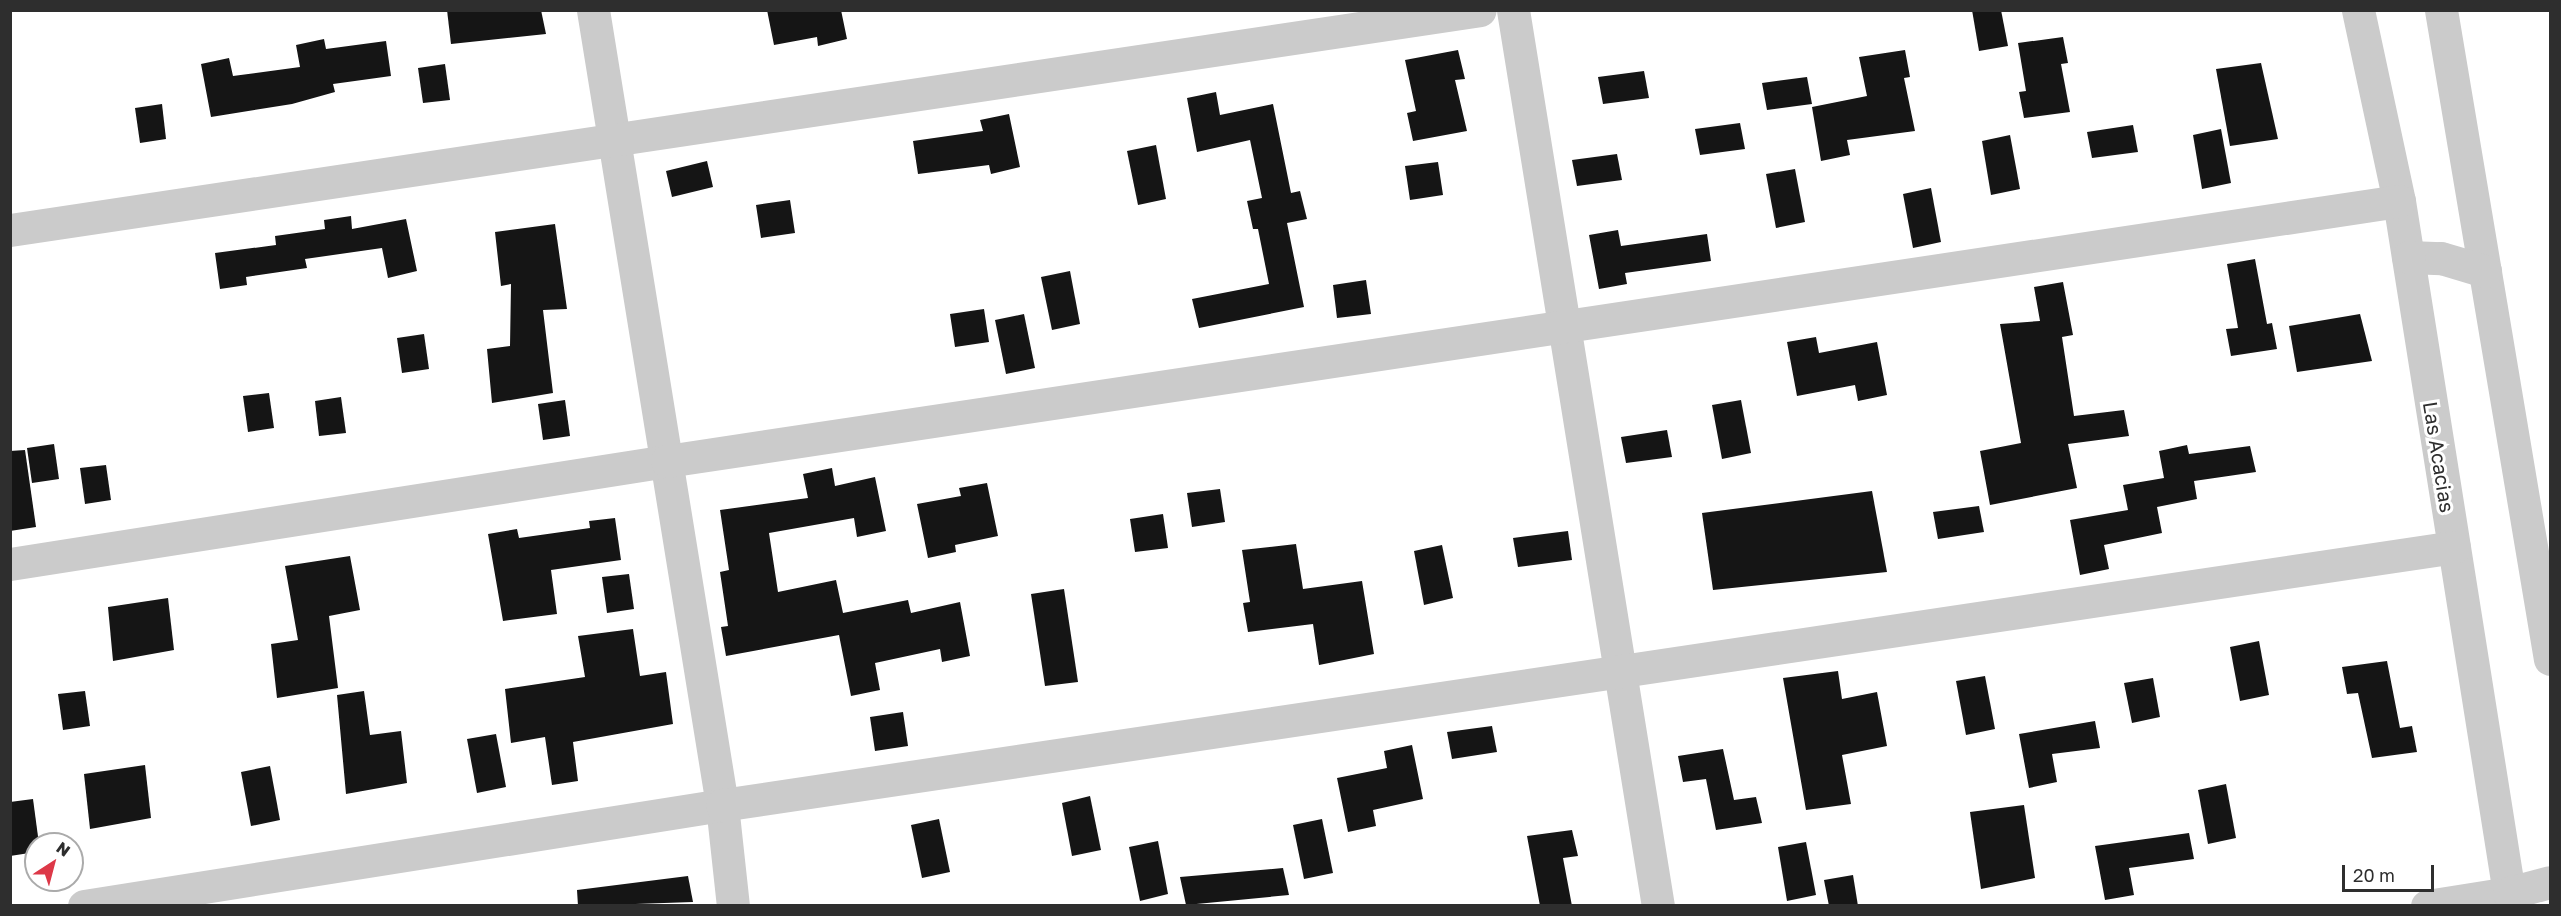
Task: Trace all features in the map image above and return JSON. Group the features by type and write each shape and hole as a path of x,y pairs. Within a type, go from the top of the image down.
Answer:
{"street":[{"path":"593,10 722,805 733,906"},
{"path":"10,230 1480,10"},
{"path":"1513,10 1658,906"},
{"name":"Las Acacias","path":"2358,10 2399,201 2510,899"},
{"path":"2441,10 2550,659"},
{"path":"10,564 667,461 2399,201"},
{"path":"2408,257 2441,258 2485,271"},
{"path":"84,906 722,805 2454,547"},
{"path":"2427,906 2510,899 2550,882"}],"building":[{"path":"447,10 541,10 546,34 451,44"},
{"path":"767,10 841,10 847,39 818,46 817,37 774,45"},
{"path":"1972,10 2001,10 2008,46 1979,51"},
{"path":"2063,37 2068,63 2061,64 2070,112 2024,118 2019,92 2026,91 2018,43"},
{"path":"324,39 326,49 386,41 391,76 333,84 335,92 292,104 211,117 201,64 229,58 233,76 300,67 296,45"},
{"path":"1458,50 1465,79 1455,80 1467,131 1413,141 1407,113 1416,111 1405,60"},
{"path":"1905,50 1910,77 1904,78 1915,131 1847,140 1850,155 1821,161 1812,107 1867,96 1859,57"},
{"path":"2261,63 2278,139 2230,146 2216,69"},
{"path":"445,64 450,100 423,103 418,68"},
{"path":"1644,71 1649,98 1603,104 1598,77"},
{"path":"1807,77 1812,104 1767,110 1762,83"},
{"path":"1216,92 1220,115 1273,104 1291,193 1300,191 1307,219 1287,223 1304,307 1199,328 1192,299 1269,284 1258,229 1253,229 1247,201 1262,198 1250,140 1197,152 1187,98"},
{"path":"162,104 166,139 140,143 135,108"},
{"path":"1009,114 1020,167 991,174 989,165 918,174 913,141 983,131 980,120"},
{"path":"1740,123 1745,149 1700,155 1695,129"},
{"path":"2133,125 2138,152 2092,158 2087,132"},
{"path":"2221,129 2231,183 2202,189 2193,135"},
{"path":"2010,135 2020,189 1991,195 1982,141"},
{"path":"1156,145 1166,199 1138,205 1127,151"},
{"path":"1617,154 1622,180 1577,186 1572,160"},
{"path":"707,161 713,187 672,197 666,171"},
{"path":"1438,162 1443,195 1410,200 1405,166"},
{"path":"1795,169 1805,222 1776,228 1766,174"},
{"path":"1931,188 1941,242 1913,248 1903,194"},
{"path":"790,200 795,233 761,238 756,205"},
{"path":"351,216 352,229 406,219 417,271 388,278 382,248 305,259 307,268 246,277 247,285 220,289 215,253 276,245 275,236 325,229 324,220"},
{"path":"555,224 567,309 543,310 553,393 492,403 487,349 510,346 511,284 501,286 495,232"},
{"path":"1618,230 1621,246 1707,234 1711,261 1625,273 1627,284 1599,289 1589,235"},
{"path":"2255,259 2267,324 2272,323 2277,349 2231,356 2226,329 2238,328 2227,264"},
{"path":"1070,271 1080,324 1052,330 1041,277"},
{"path":"1366,280 1371,314 1337,318 1333,285"},
{"path":"2063,282 2073,335 2062,337 2074,416 2124,410 2129,436 2068,444 2077,488 1990,505 1980,451 2021,443 2000,324 2040,321 2034,287"},
{"path":"984,309 989,342 955,347 950,314"},
{"path":"1024,314 1035,368 1006,374 995,320"},
{"path":"2360,314 2372,361 2297,372 2289,326"},
{"path":"424,334 429,369 402,373 397,338"},
{"path":"1816,337 1819,353 1877,342 1887,395 1858,401 1855,385 1797,396 1787,342"},
{"path":"269,393 274,428 248,432 243,396"},
{"path":"341,397 346,433 319,436 315,401"},
{"path":"565,400 570,436 543,440 538,404"},
{"path":"1741,400 1751,453 1722,459 1712,405"},
{"path":"1667,430 1672,457 1626,463 1621,437"},
{"path":"54,444 59,479 32,483 27,448"},
{"path":"2187,445 2189,454 2250,446 2256,472 2194,481 2197,499 2157,507 2162,533 2104,545 2109,569 2080,575 2070,520 2128,510 2123,485 2164,478 2159,451"},
{"path":"25,450 36,527 10,531 10,451"},
{"path":"106,465 111,500 85,504 80,468"},
{"path":"832,468 835,486 875,477 886,531 857,537 854,518 769,533 778,592 836,580 843,613 908,600 911,613 960,602 970,656 942,662 940,649 875,663 880,690 851,696 839,635 726,656 721,627 728,626 720,572 729,570 720,510 808,498 803,474"},
{"path":"987,483 998,536 955,545 956,552 928,558 917,504 961,496 959,488"},
{"path":"1220,489 1225,522 1192,527 1187,493"},
{"path":"1872,491 1887,572 1713,590 1702,513"},
{"path":"1979,506 1984,532 1938,539 1933,512"},
{"path":"1163,514 1168,548 1135,552 1130,519"},
{"path":"615,518 621,560 551,570 557,614 503,621 488,534 517,529 519,538 590,528 589,521"},
{"path":"1568,531 1572,560 1518,567 1513,538"},
{"path":"1296,544 1303,589 1362,581 1374,654 1319,665 1313,624 1248,632 1243,603 1250,602 1242,550"},
{"path":"1442,545 1453,598 1424,605 1414,551"},
{"path":"350,556 360,610 329,616 338,688 277,698 271,644 298,640 285,566"},
{"path":"629,574 634,609 607,613 602,577"},
{"path":"1064,589 1078,682 1045,686 1031,594"},
{"path":"168,598 174,650 113,661 108,607"},
{"path":"633,629 640,676 666,672 673,724 573,742 578,781 552,785 545,737 511,743 505,689 585,677 578,636"},
{"path":"2259,641 2269,695 2240,701 2230,647"},
{"path":"2387,661 2400,728 2412,726 2417,752 2372,758 2358,693 2347,694 2342,667"},
{"path":"1838,671 1842,699 1877,692 1887,746 1842,755 1851,804 1806,810 1783,678"},
{"path":"1985,676 1995,729 1966,735 1956,681"},
{"path":"2153,678 2160,717 2132,723 2124,683"},
{"path":"85,691 90,726 63,730 58,694"},
{"path":"364,691 370,735 401,731 407,783 346,794 337,695"},
{"path":"903,712 908,746 875,751 870,717"},
{"path":"2095,721 2100,748 2052,754 2057,782 2029,788 2019,734"},
{"path":"1492,726 1497,752 1452,759 1447,732"},
{"path":"496,734 506,787 477,793 467,739"},
{"path":"1412,745 1423,799 1373,810 1376,826 1348,832 1337,778 1387,768 1384,751"},
{"path":"1723,749 1734,800 1756,797 1762,823 1716,830 1706,779 1683,782 1678,756"},
{"path":"145,765 151,818 90,829 84,774"},
{"path":"270,766 280,820 251,826 241,772"},
{"path":"2226,784 2236,838 2208,844 2198,790"},
{"path":"1090,796 1101,850 1072,856 1062,803"},
{"path":"33,799 37,832 24,832 24,854 10,856 10,802"},
{"path":"2024,805 2035,878 1981,889 1970,812"},
{"path":"939,819 950,872 922,878 911,825"},
{"path":"1322,819 1333,873 1304,879 1293,825"},
{"path":"1572,830 1578,856 1563,858 1572,906 1540,906 1527,836"},
{"path":"2189,833 2194,859 2129,868 2134,895 2105,900 2095,846"},
{"path":"1158,841 1168,894 1140,901 1129,847"},
{"path":"1806,842 1816,895 1787,901 1778,847"},
{"path":"1283,868 1289,895 1186,905 1180,877"},
{"path":"1853,875 1858,906 1829,906 1824,880"},
{"path":"688,876 693,902 578,906 577,890"}]}
